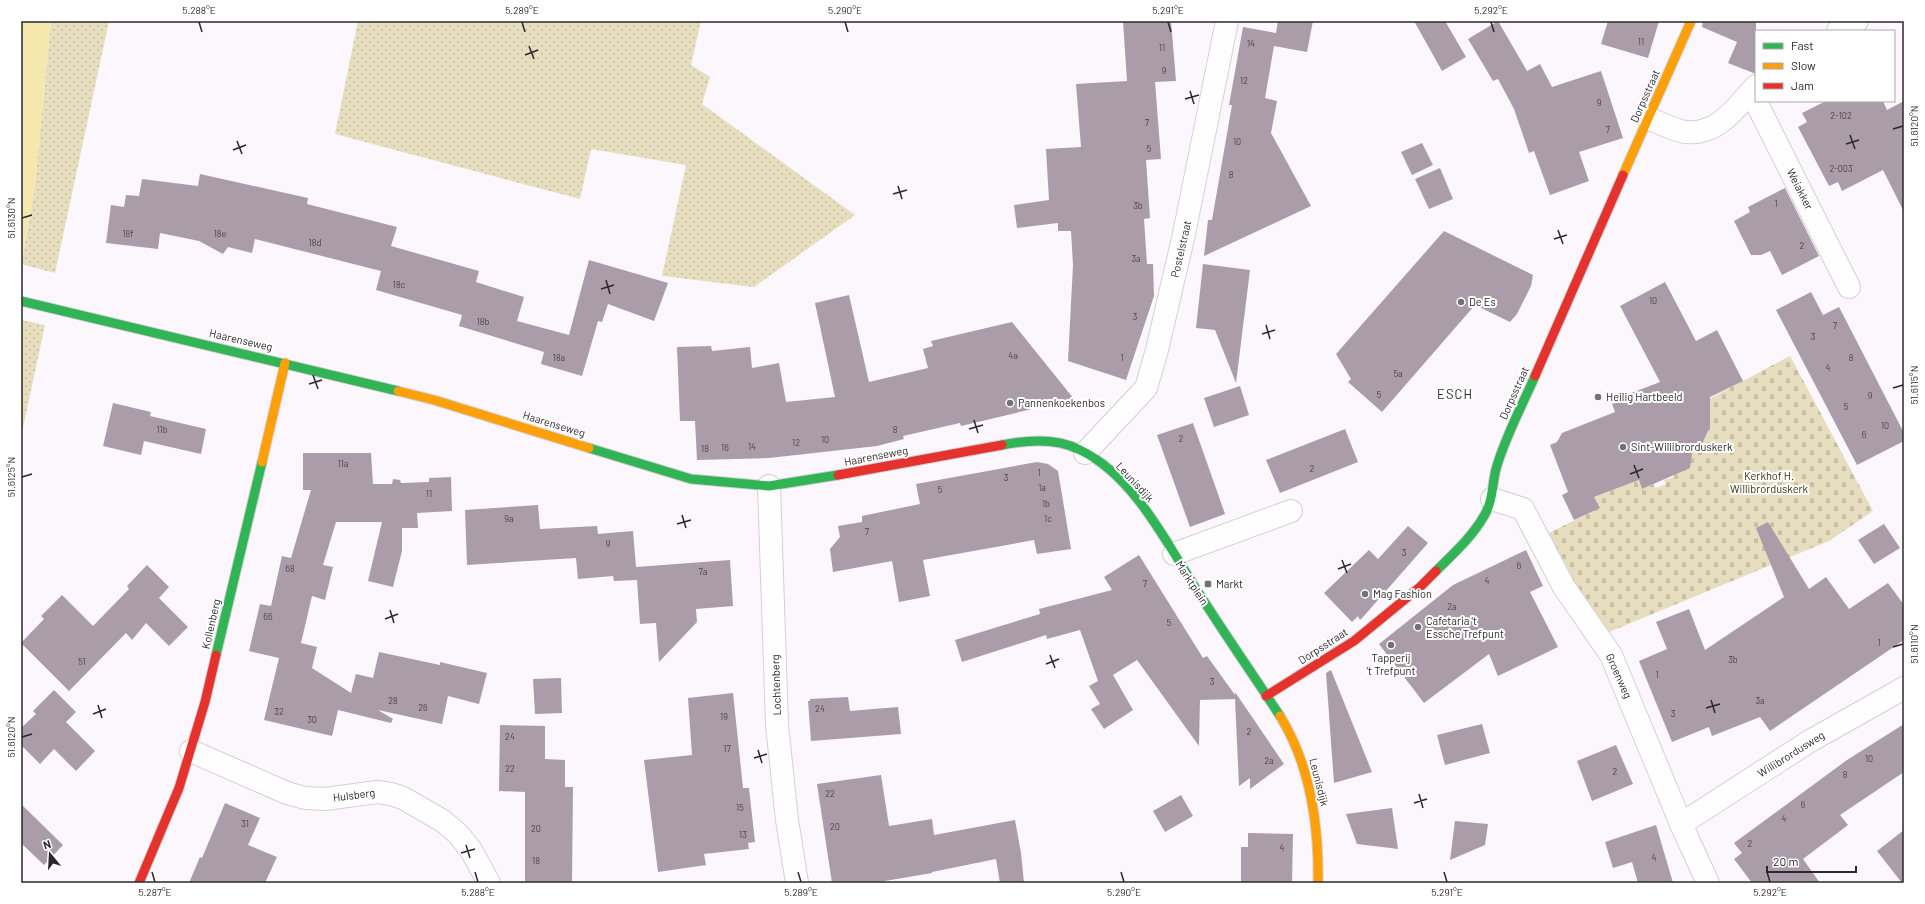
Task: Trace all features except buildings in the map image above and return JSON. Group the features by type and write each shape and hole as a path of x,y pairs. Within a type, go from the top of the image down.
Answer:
{"street":[{"name":"Postelstraat","path":"1085,452 1146,388 1157,350 1184,234 1227,21"},
{"name":"Dorpsstraat","path":"1266,696 1314,668 1354,641 1420,586 1470,537 1485,514 1492,499 1496,470 1505,444 1691,21"},
{"path":"1840,30 1857,21"},
{"path":"1648,118 1686,132 1706,130 1724,120 1753,89"},
{"name":"Weiakker","path":"1759,102 1849,287"},
{"name":"Haarenseweg","path":"21,301 285,363 434,400 691,479 769,486 847,474 1018,442 1044,441 1085,452"},
{"name":"Kollenberg","path":"139,883 179,788 205,702 285,363"},
{"name":"Leunisdijk","path":"1085,452 1106,469 1141,504 1174,554"},
{"name":"Lochtenberg","path":"769,486 777,725 786,820 797,883"},
{"name":"Groenweg","path":"1492,499 1523,509 1564,587 1612,655 1681,824 1708,883"},
{"name":"Marktplein","path":"1266,696 1174,554 1291,511"},
{"name":"Willibrordusweg","path":"1681,824 1810,741 1904,688"},
{"name":"Leunisdijk","path":"1266,696 1295,744 1303,765 1314,812 1319,856 1318,883"},
{"name":"Hulsberg","path":"190,750 287,793 305,798 325,799 377,792 403,798 443,820 458,834 471,850 489,883"}],"green space":[{"path":"51,21 109,21 55,273 21,264 34,193"},
{"path":"358,21 701,21 691,65 710,77 702,104 855,215 754,287 662,276 686,165 591,149 580,199 335,134"},
{"path":"21,320 45,325 21,437"},
{"name":"Kerkhof H. Willibrorduskerk","path":"1790,356 1873,511 1829,541 1609,632 1576,586 1547,534 1599,508 1594,497 1639,480 1642,489 1654,484 1655,488 1666,484 1664,480 1674,477 1673,475 1686,450 1695,446 1706,436 1710,424 1707,400"}],"shaded area":[{"path":"21,21 51,21 34,193 21,262"}],"traffic: fast":[{"path":"21,301 398,391"},
{"path":"1436,571 1468,538 1479,524 1487,510 1491,499 1496,469 1500,457 1509,433 1535,376"},
{"path":"1002,445 1032,441 1062,443 1080,450 1100,462 1117,477 1134,494 1149,514 1280,716"},
{"path":"589,448 691,479 769,486 838,475"},
{"path":"216,655 262,462"}],"traffic: slow":[{"path":"1623,175 1691,21"},
{"path":"262,462 285,363"},
{"path":"398,391 434,400 589,448"},
{"path":"1280,716 1291,735 1299,755 1311,796 1317,839 1318,883"}],"traffic: jam":[{"path":"1535,376 1623,175"},
{"path":"838,475 1002,445"},
{"path":"1266,696 1354,641 1420,587 1436,571"},
{"path":"139,883 179,788 205,702 216,655"}],"place":[{"name":"De Es","path":"1461,302"},
{"name":"Heilig Hartbeeld","path":"1598,397"},
{"name":"Pannenkoekenbos","path":"1010,403"},
{"name":"Sint-Willibrorduskerk","path":"1623,447"},
{"name":"Markt","path":"1208,584"},
{"name":"Mag Fashion","path":"1365,594"},
{"name":"Cafetaria 't Essche Trefpunt","path":"1418,627"},
{"name":"Tapperij 't Trefpunt","path":"1391,645"}],"district":[{"name":"ESCH","path":"1455,394"}]}
